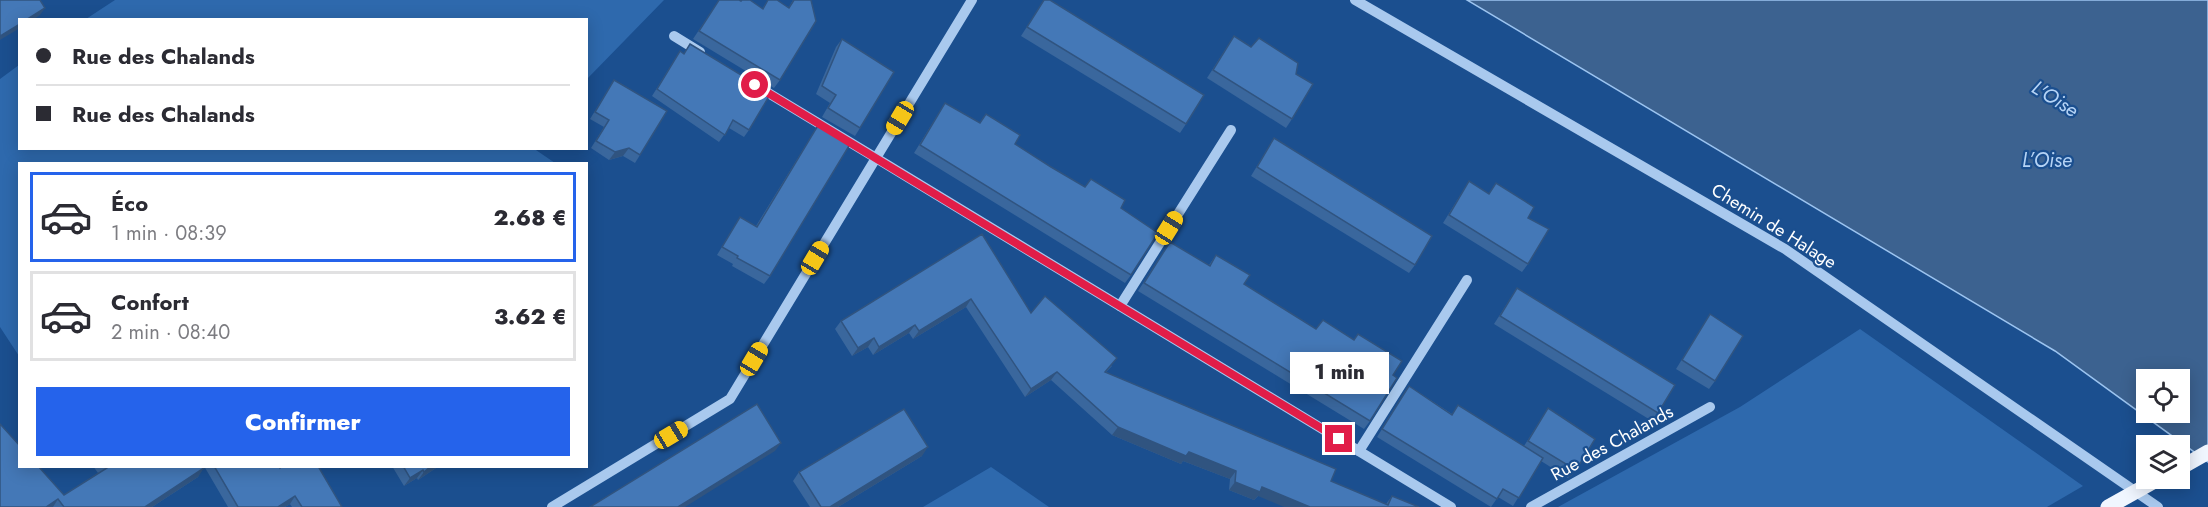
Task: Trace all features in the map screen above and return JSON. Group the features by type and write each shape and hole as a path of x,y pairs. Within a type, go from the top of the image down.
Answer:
{"main road":[{"path":"2190,462 2208,452"},
{"path":"2108,507 2140,489"}],"street":[{"path":"552,507 730,399 972,0"},
{"name":"Chemin de Halage","path":"1355,0 1785,249 2158,507"},
{"path":"674,36 714,60"},
{"path":"755,85 1451,507"},
{"path":"1120,306 1231,130"},
{"path":"1359,451 1467,280"},
{"name":"Rue des Chalands","path":"1531,507 1710,407"}],"shaded area":[{"path":"115,0 664,0 588,78 588,18 88,18"},
{"path":"18,66 18,150 536,150 554,162 18,162 18,354 0,327 0,79"},
{"path":"1860,329 2083,486 2047,507 1558,507 1740,407"},
{"path":"991,467 1049,507 923,507"}],"water":[{"name":"L’Oise","path":"1467,0 2208,0 2208,462 2190,449 2190,435 2171,435 2154,423 2190,423 2190,369 2136,369 2136,410 2055,351"}],"building":[{"path":"0,0 40,0 45,8 29,18 18,18 18,25 0,36"},
{"path":"719,0 750,0 763,9 768,0 777,0 789,8 794,0 811,0 816,21 780,80 699,31"},
{"path":"1044,0 1050,0 1204,95 1186,124 1027,27"},
{"path":"1234,36 1251,47 1259,38 1298,63 1296,74 1313,84 1292,119 1213,70"},
{"path":"842,39 894,72 860,128 828,108 836,95 822,86"},
{"path":"690,44 771,93 749,130 733,120 725,135 657,89 680,51 684,54"},
{"path":"614,80 667,111 640,155 629,148 615,152 596,141 609,120 595,112"},
{"path":"945,103 980,123 986,114 1020,135 1015,144 1051,167 1085,187 1091,179 1125,200 1121,208 1158,233 1131,275 920,145"},
{"path":"820,122 852,141 770,276 722,247 740,217 757,227"},
{"path":"1274,138 1432,236 1415,265 1257,167"},
{"path":"1469,181 1489,194 1496,183 1534,207 1528,218 1549,229 1528,264 1449,215"},
{"path":"982,234 1031,313 1045,296 1117,358 1105,372 1336,469 1331,481 1388,505 1392,496 1419,507 1310,507 1262,487 1260,492 1235,482 1236,471 1189,452 1186,456 1118,427 1057,372 1031,389 971,299 919,331 915,325 879,347 874,338 858,348 841,321"},
{"path":"1170,242 1210,266 1216,255 1250,275 1244,284 1316,329 1323,320 1354,340 1358,334 1402,361 1393,375 1397,378 1370,421 1144,283"},
{"path":"1517,288 1675,385 1658,413 1500,316"},
{"path":"1710,314 1743,336 1715,381 1682,360"},
{"path":"1409,386 1452,415 1458,405 1543,458 1519,498 1503,489 1497,499 1382,429"},
{"path":"757,404 781,443 678,507 590,507"},
{"path":"1548,408 1595,439 1578,467 1574,469 1528,441"},
{"path":"904,409 928,447 830,507 821,507 799,472"},
{"path":"0,424 18,444 18,468 40,468 64,495 107,468 204,468 145,507 64,507 58,499 46,507 0,507"},
{"path":"215,468 319,468 342,507 302,507 295,496 278,507 238,507"},
{"path":"404,468 429,468 424,472 423,470 410,478"}],"route":[{"path":"755,85 1339,439"}],"water label":[{"name":"L'Oise","path":"2055,99"}]}
